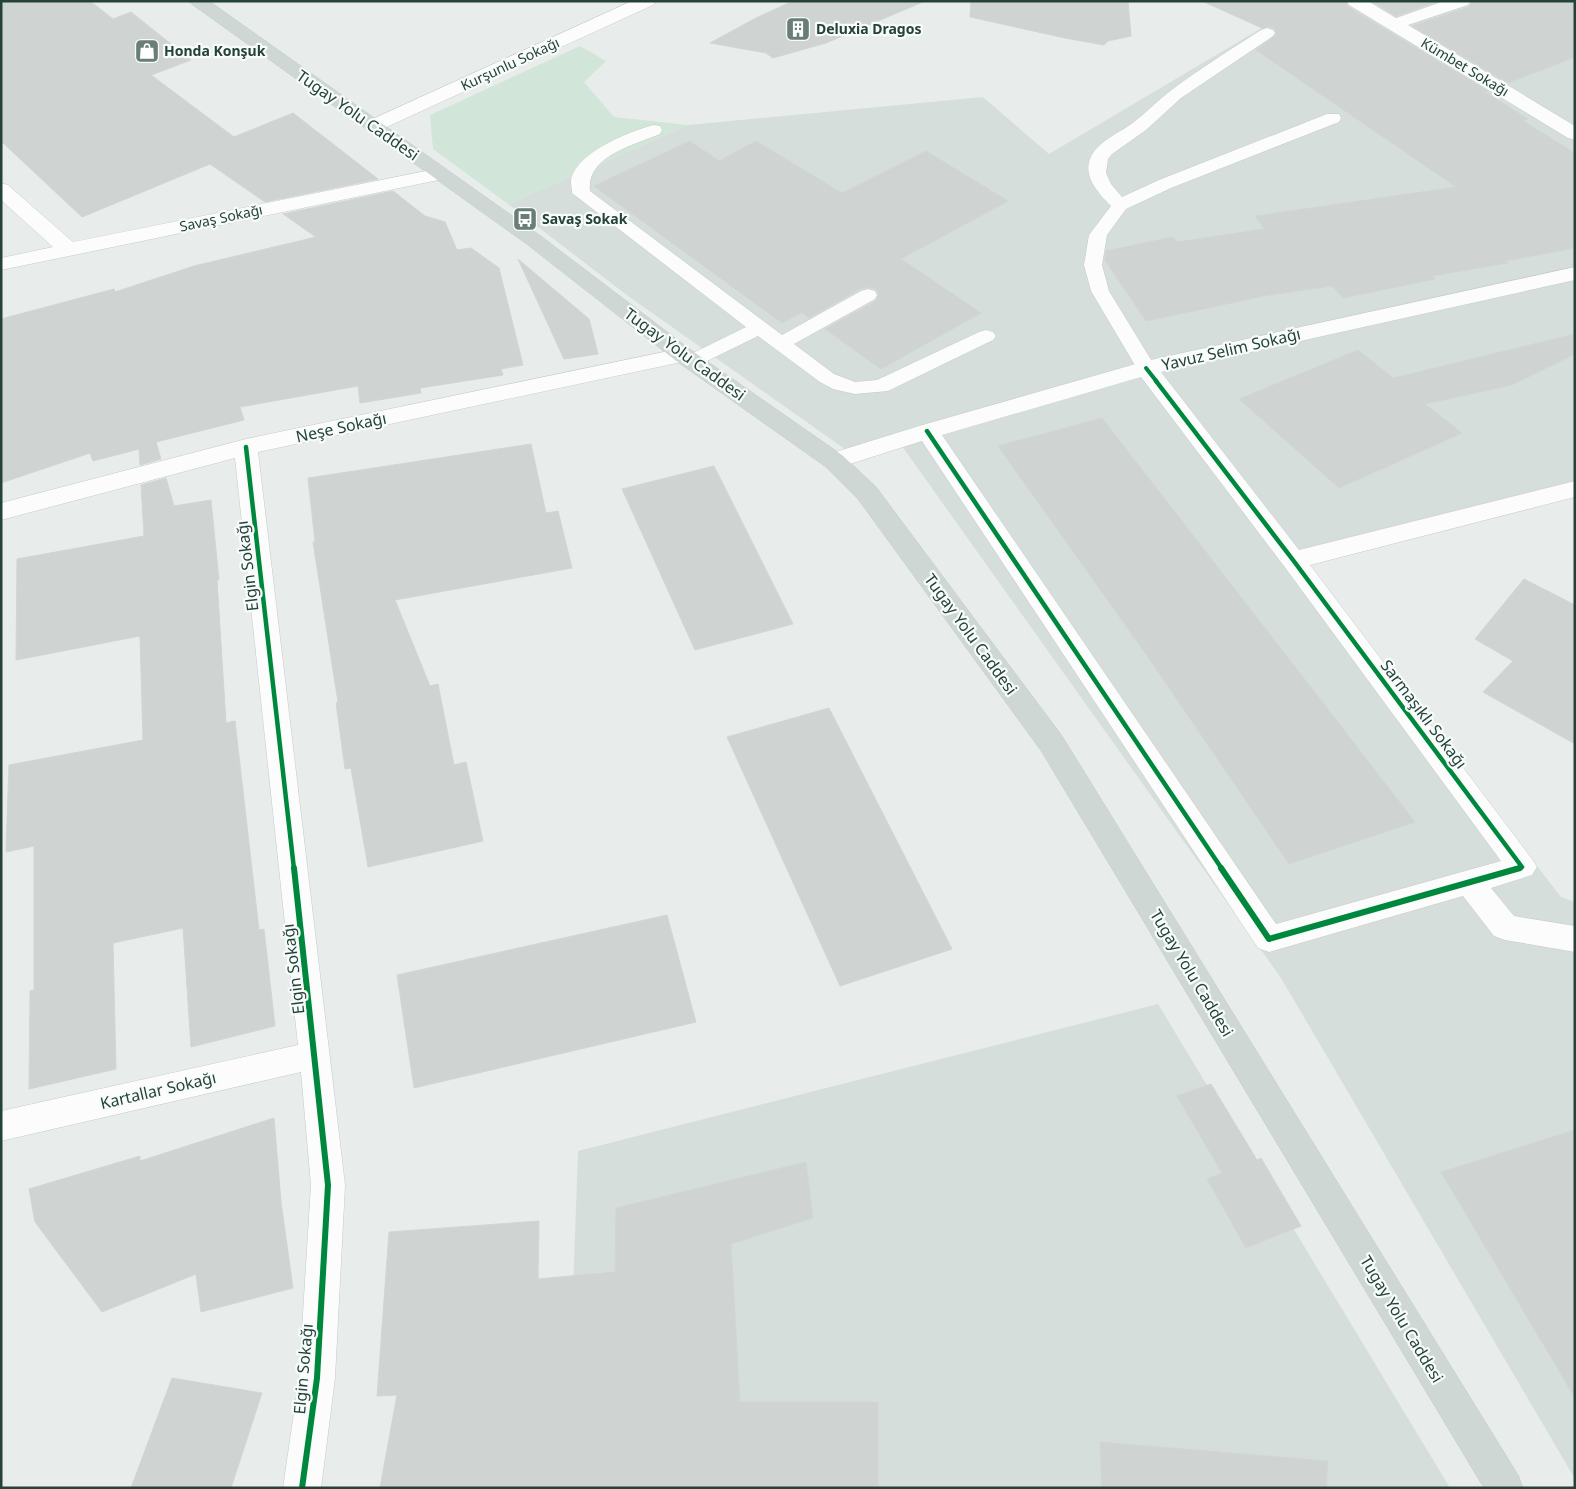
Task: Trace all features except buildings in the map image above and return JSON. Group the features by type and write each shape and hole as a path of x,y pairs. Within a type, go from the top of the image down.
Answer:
{"main road":[{"name":"Tugay Yolu Caddesi","path":"197,1 536,241 688,358 834,461 867,493 1052,744 1505,1488"}],"street":[{"name":"Kurşunlu Sokağı","path":"373,126 647,1"},
{"name":"Kümbet Sokağı","path":"1355,1 1571,128"},
{"path":"1395,24 1462,1"},
{"name":"Savaş Sokağı","path":"1,264 247,212 441,174"},
{"path":"1,189 69,250"},
{"name":"Yavuz Selim Sokağı","path":"834,461 927,431 1146,368 1575,273"},
{"name":"Neşe Sokağı","path":"1,512 246,448 688,358"},
{"name":"Sarmaşıklı Sokağı","path":"927,431 1269,939 1522,867 1293,560 1146,368"},
{"name":"Elgin Sokağı","path":"246,448 328,1185 317,1378 302,1488"},
{"path":"1293,560 1575,489"},
{"path":"1469,882 1504,927 1575,939"},
{"name":"Kartallar Sokağı","path":"1,1126 315,1055"}],"lane":[{"path":"1120,205 1107,192 1098,175 1097,166 1105,150 1145,122 1180,91 1266,33"},
{"path":"1146,368 1100,291 1093,265 1098,235 1120,205 1165,184 1333,118"},
{"path":"654,130 594,158 582,172 579,179 580,193 827,378 840,384 869,388 881,386 986,336"},
{"path":"780,344 868,296"},
{"path":"688,358 760,328"}],"shaded area":[{"path":"1202,1 1575,1 1575,485 1296,554 1561,897 1575,902 1575,1479 1281,978 899,442 849,452 628,296 508,204 688,125 983,97 1049,154 1265,26"},
{"path":"1158,1004 1450,1488 566,1488 578,1151"}],"green space":[{"path":"580,46 606,61 584,82 614,117 688,125 508,204 433,149 430,115"}],"cycle path":[{"path":"927,431 1269,939 1522,867 1293,560 1146,368"},
{"path":"246,447 328,1185 317,1378 302,1488"}],"place":[{"name":"Deluxia Dragos","path":"798,29"},
{"name":"Honda Konşuk","path":"147,51"},
{"name":"Savaş Sokak","path":"525,219"}]}
